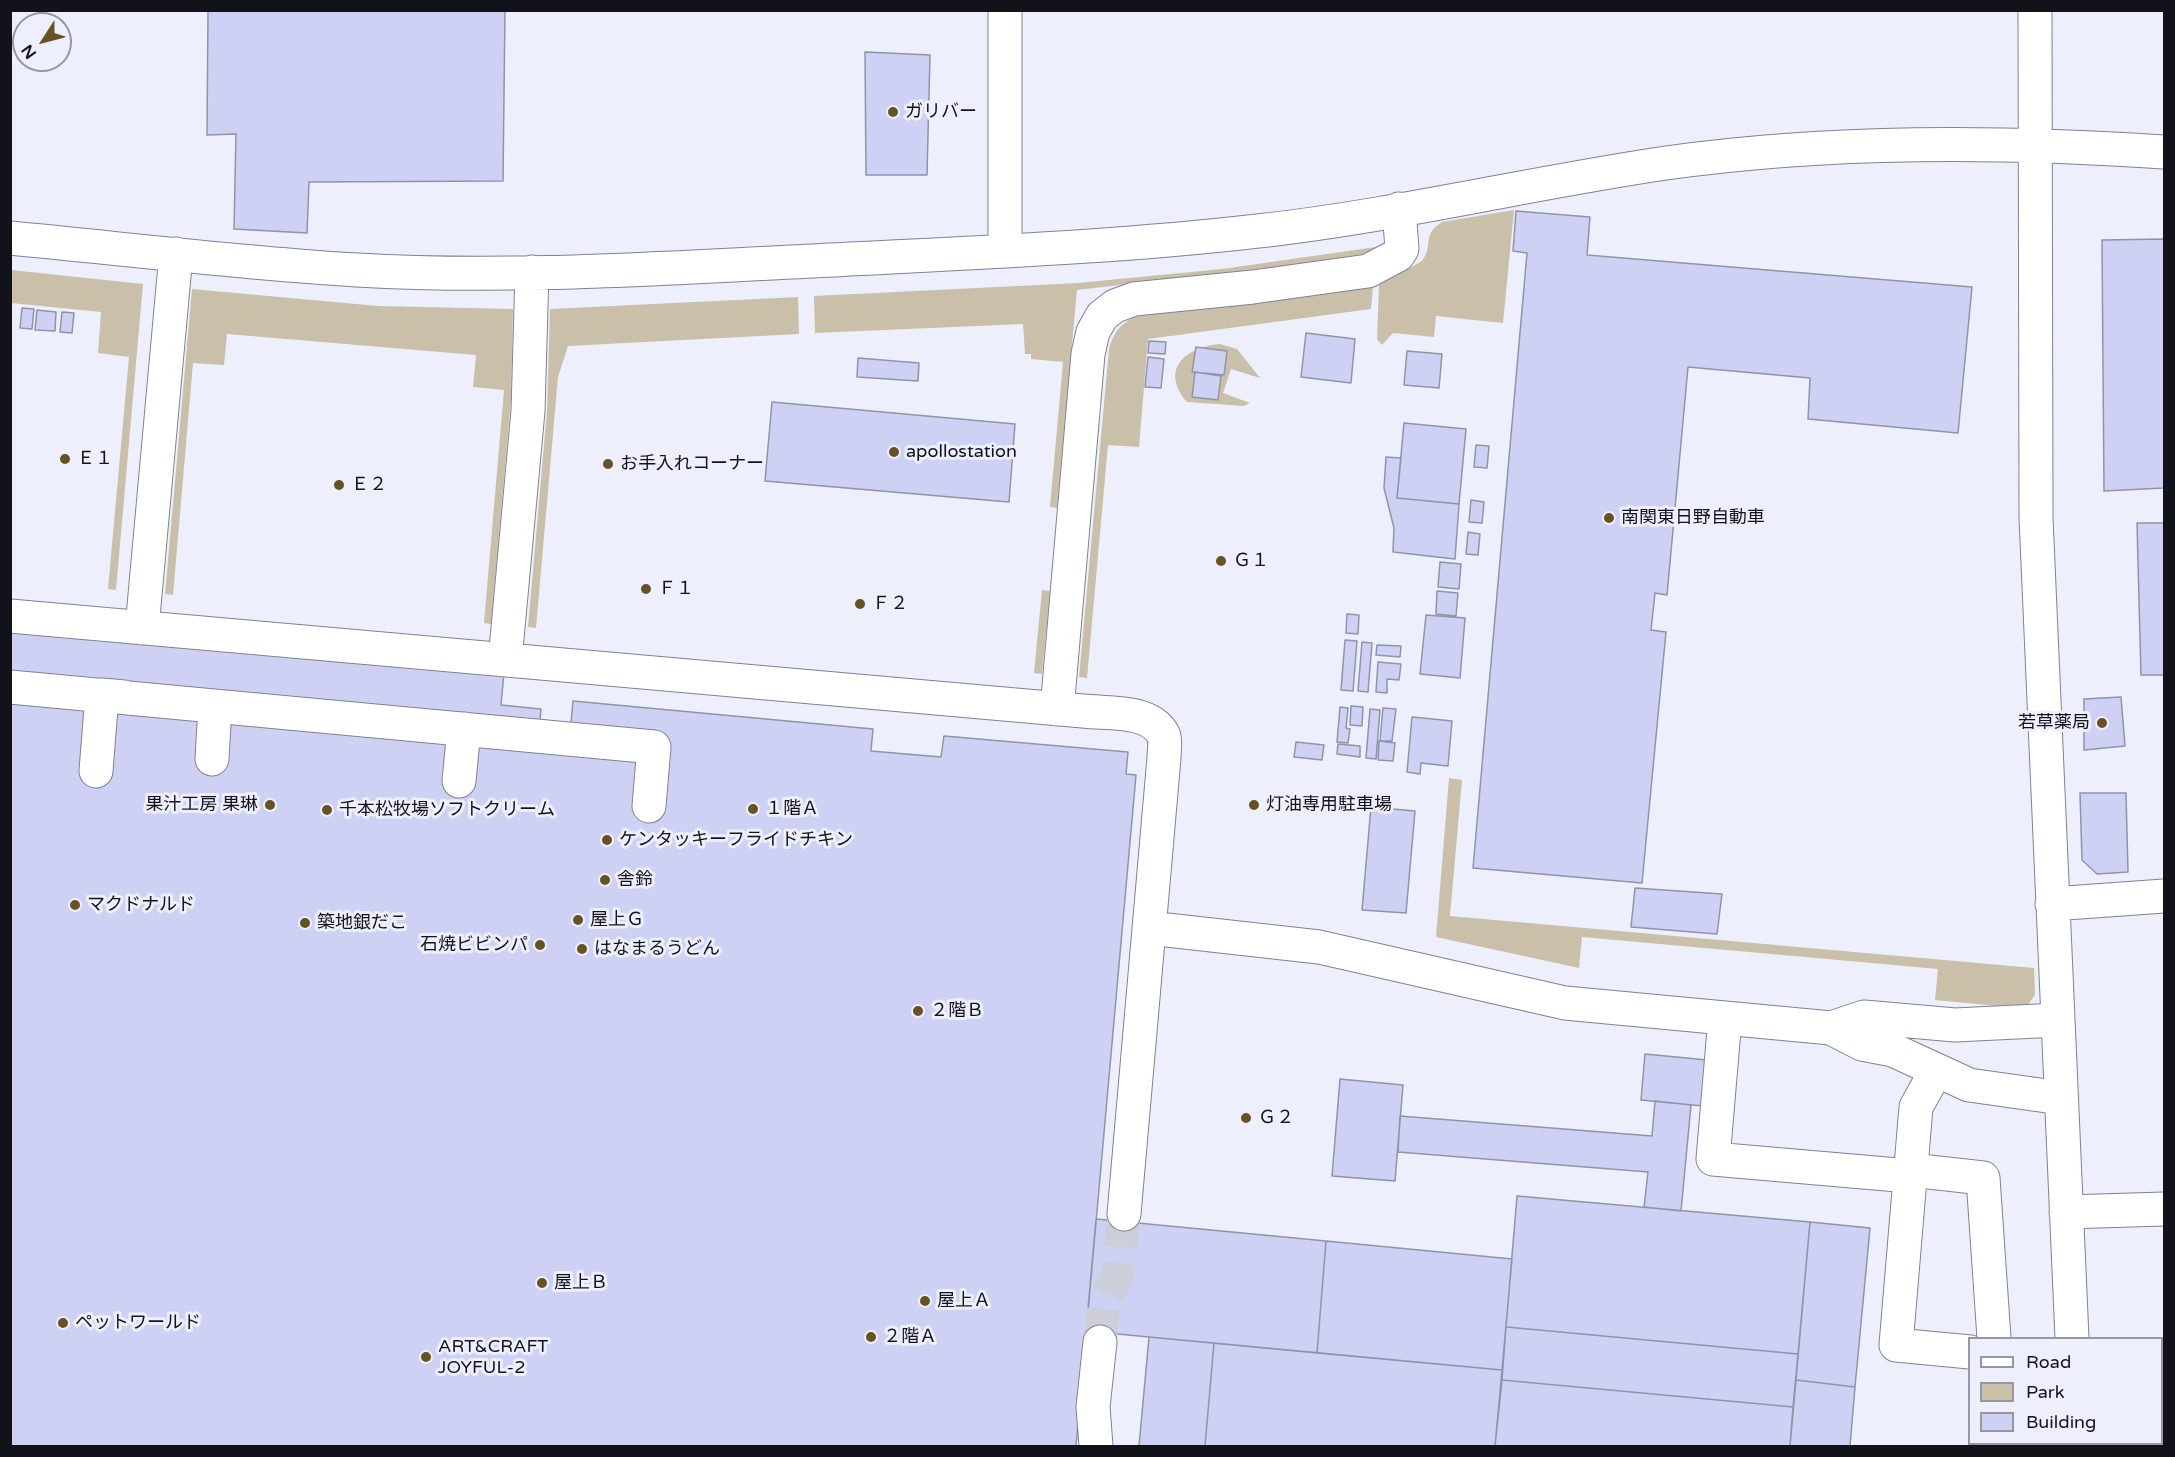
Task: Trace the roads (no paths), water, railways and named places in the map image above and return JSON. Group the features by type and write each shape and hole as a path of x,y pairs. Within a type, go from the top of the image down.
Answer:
{"street":[{"path":"1005,10 1005,250"},
{"path":"2035,10 2036,518 2072,1337"},
{"path":"10,238 357,270 532,272 685,267 1135,243 1264,231 1667,163 1785,150 1907,143 2035,144 2164,152"},
{"path":"1057,709 1088,354 1094,332 1102,316 1115,306 1134,299 1253,287 1368,271 1398,255 1402,249 1400,208"},
{"path":"142,628 176,254"},
{"path":"505,660 528,411 532,272"},
{"path":"10,616 1130,715 1153,721 1165,736 1124,1214"},
{"path":"10,687 102,695 141,688 215,706 448,720 654,747 649,806"},
{"path":"96,771 102,695"},
{"path":"212,759 215,706"},
{"path":"448,720 459,781"},
{"path":"2052,904 2164,896"},
{"path":"1149,928 1318,947 1565,1003 1831,1028 1862,1044 1893,1050 1969,1085 2061,1098"},
{"path":"1831,1028 1864,1017 1955,1025 2058,1020"},
{"path":"1725,1018 1713,1159 1898,1175 1911,1170 1983,1178 1994,1337"},
{"path":"1936,1071 1916,1107 1896,1345 1968,1352"},
{"path":"2066,1212 2164,1209"},
{"path":"1096,1446 1093,1407 1100,1342"}],"tunnel":[{"path":"1100,1342 1104,1302 1118,1273 1124,1214"}],"place":[{"name":"ガリバー","path":"893,112"},
{"name":"apollostation","path":"894,452"},
{"name":"Ｅ１","path":"65,459"},
{"name":"お手入れコーナー","path":"608,464"},
{"name":"Ｅ２","path":"339,485"},
{"name":"南関東日野自動車","path":"1609,518"},
{"name":"Ｇ１","path":"1221,561"},
{"name":"Ｆ１","path":"646,589"},
{"name":"Ｆ２","path":"860,604"},
{"name":"若草薬局","path":"2102,723"},
{"name":"果汁工房 果琳","path":"270,805"},
{"name":"灯油専用駐車場","path":"1254,805"},
{"name":"１階Ａ","path":"753,809"},
{"name":"千本松牧場ソフトクリーム","path":"327,810"},
{"name":"ケンタッキーフライドチキン","path":"607,840"},
{"name":"舎鈴","path":"605,880"},
{"name":"マクドナルド","path":"75,905"},
{"name":"屋上Ｇ","path":"578,920"},
{"name":"築地銀だこ","path":"305,923"},
{"name":"石焼ビビンパ","path":"540,945"},
{"name":"はなまるうどん","path":"582,949"},
{"name":"２階Ｂ","path":"918,1011"},
{"name":"Ｇ２","path":"1246,1118"},
{"name":"屋上Ｂ","path":"542,1283"},
{"name":"屋上Ａ","path":"925,1301"},
{"name":"ペットワールド","path":"63,1323"},
{"name":"２階Ａ","path":"871,1337"},
{"name":"ART&CRAFT JOYFUL-2","path":"426,1357"}]}
